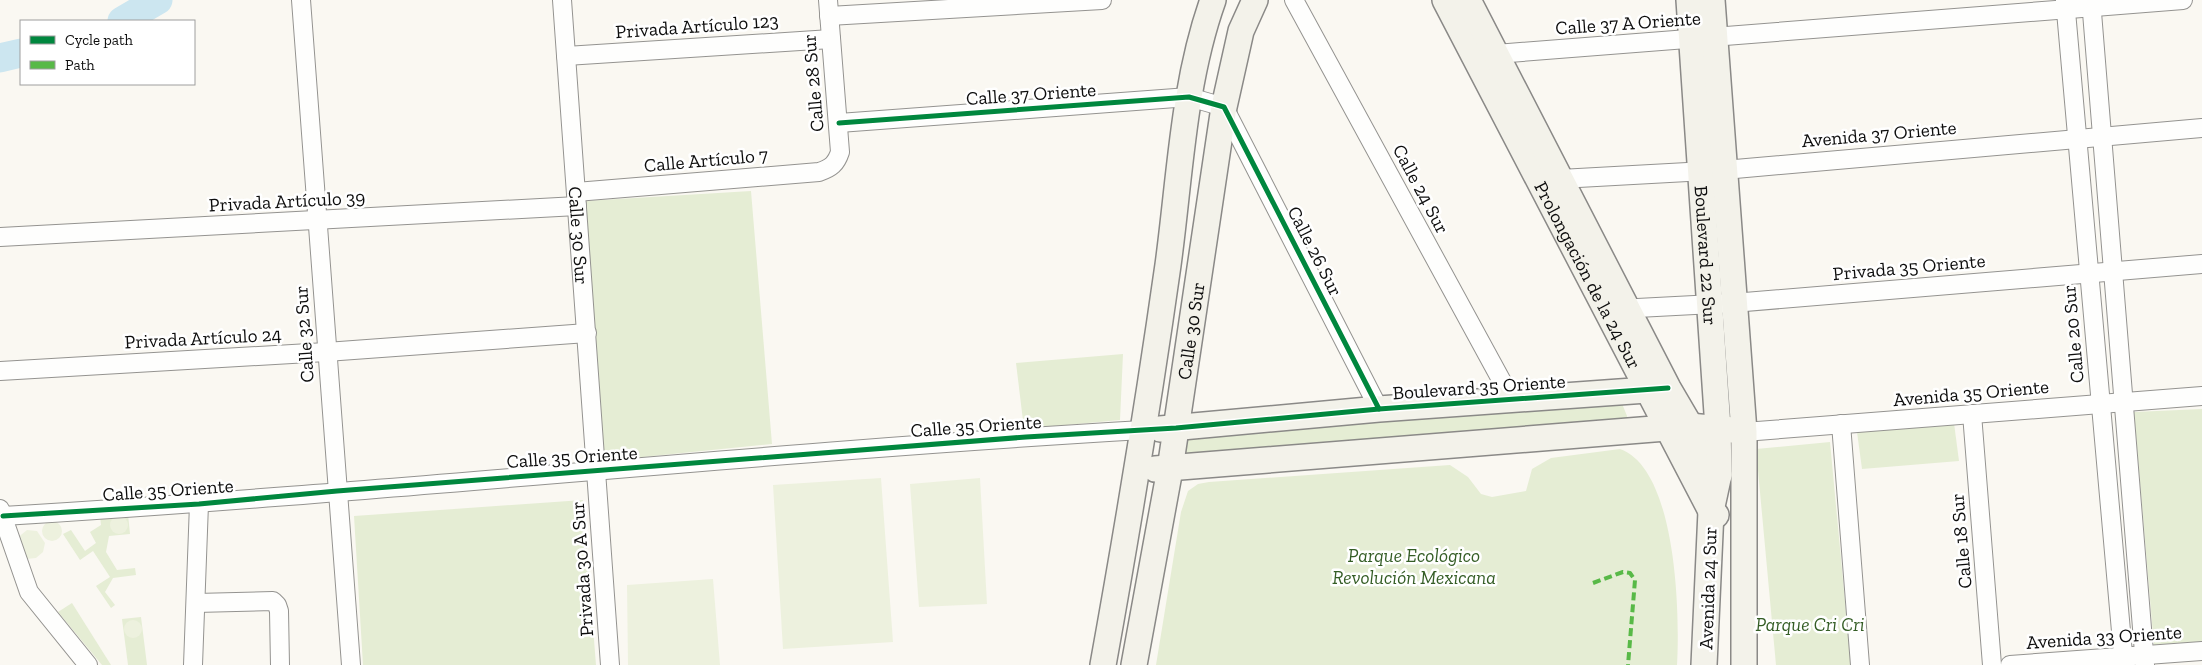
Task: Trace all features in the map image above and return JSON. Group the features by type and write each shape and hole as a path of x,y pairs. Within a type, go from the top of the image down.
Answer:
{"main road":[{"name":"Calle 30 Sur","path":"1103,665 1138,470 1189,97 1205,22 1213,0"},
{"name":"Calle 30 Sur","path":"1134,665 1170,469 1224,107 1241,31 1255,0"},
{"name":"Prolongación de la 24 Sur","path":"1445,0 1616,309 1678,427 1711,510 1744,539"},
{"name":"Prolongación de la 24 Sur","path":"1468,0 1560,179 1616,309"},
{"name":"Boulevard 22 Sur","path":"1689,0 1702,39 1722,303 1744,432 1744,504"},
{"name":"Boulevard 22 Sur","path":"1702,39 1712,0"},
{"name":"Boulevard 22 Sur","path":"1711,510 1719,474 1718,428 1722,303"},
{"name":"Boulevard 35 Oriente","path":"1143,430 1511,398 1658,389"},
{"name":"Prolongación de la 24 Sur","path":"1678,427 1744,504"},
{"path":"1138,470 1170,469 1678,427 1718,428 1744,432"},
{"name":"Avenida 24 Sur","path":"1744,504 1744,665"},
{"name":"Avenida 24 Sur","path":"1704,665 1711,510"}],"street":[{"name":"Calle 32 Sur","path":"301,0 351,665"},
{"name":"Calle 30 Sur","path":"562,0 597,470"},
{"path":"828,8 1102,0"},
{"name":"Calle 24 Sur","path":"1294,0 1511,398"},
{"name":"Calle 37 A Oriente","path":"1496,54 1702,39 2065,5 2183,0"},
{"path":"2091,4 2144,660"},
{"name":"Calle 20 Sur","path":"2065,5 2123,662"},
{"name":"Calle 28 Sur","path":"828,8 839,123 840,152 837,161"},
{"name":"Privada Artículo 123","path":"566,56 831,39"},
{"name":"Calle 37 Oriente","path":"839,123 1189,97 1224,107"},
{"name":"Calle 26 Sur","path":"1224,107 1379,409"},
{"name":"Avenida 37 Oriente","path":"1560,179 1712,170 2077,137 2202,128"},
{"name":"Calle Artículo 7","path":"577,199 819,172 830,168 837,161"},
{"name":"Privada Artículo 39","path":"0,237 317,221 577,199"},
{"name":"Privada 35 Oriente","path":"1616,309 1722,303 2202,264"},
{"name":"Privada Artículo 24","path":"0,371 326,352 587,333"},
{"name":"Avenida 35 Oriente","path":"1744,432 2202,396"},
{"name":"Calle 18 Sur","path":"1972,414 1992,665"},
{"path":"1841,424 1860,665"},
{"name":"Calle 35 Oriente","path":"2,512 199,504 597,470 1026,437 1143,430"},
{"name":"Privada 30 A Sur","path":"597,470 610,665"},
{"path":"193,665 199,504"},
{"path":"2,512 20,572 29,592 88,665"},
{"path":"196,603 273,601 279,611 280,665"},
{"name":"Avenida 33 Oriente","path":"2010,665 2123,662 2202,651"}],"green space":[{"path":"751,191 772,444 603,461 585,201"},
{"path":"1123,354 1120,420 1024,429 1016,363"},
{"path":"1621,401 1631,426 1180,457 1179,439"},
{"path":"2202,409 2202,642 2154,646 2134,412"},
{"path":"1954,423 1959,461 1862,469 1857,432"},
{"name":"Parque Cri Cri","path":"1830,442 1851,665 1776,665 1756,449"},
{"name":"Parque Ecológico Revolución Mexicana","path":"1620,449 1639,462 1653,484 1664,513 1671,546 1675,580 1678,642 1677,665 1156,665 1181,512 1188,491 1198,484 1450,465 1468,477 1481,494 1492,497 1526,491 1532,469 1551,458"},
{"path":"881,478 893,642 783,649 773,485"},
{"path":"980,478 987,604 919,607 910,484"},
{"path":"583,500 596,665 363,665 354,516"},
{"path":"128,514 130,534 109,536 106,552 117,570 135,568 136,575 113,578 105,592 115,605 111,608 96,586 110,577 93,551 80,560 63,534 71,530 85,551 96,543 90,532 101,525 100,516"},
{"path":"115,516 123,516 128,521 126,532 115,534 110,529 110,521"},
{"path":"52,521 59,524 62,531 59,538 52,541 45,538 42,531 45,524"},
{"path":"27,530 37,531 45,543 43,552 36,558 26,559 16,539"},
{"path":"713,579 720,665 628,665 627,585"},
{"path":"72,603 111,665 102,665 58,612"},
{"path":"141,617 147,665 128,665 122,619"},
{"path":"133,620 139,623 142,629 139,635 133,638 127,635 124,629 127,623"}],"waterway":[{"path":"124,20 158,0"},
{"path":"0,58 20,53"}],"marked path":[{"path":"1593,583 1623,572 1630,573 1635,580 1628,665"}],"cycle path":[{"path":"839,123 1189,97 1224,107 1379,409"},
{"path":"3,516 199,504 337,491 1026,437 1176,428 1379,409 1668,388"}]}
